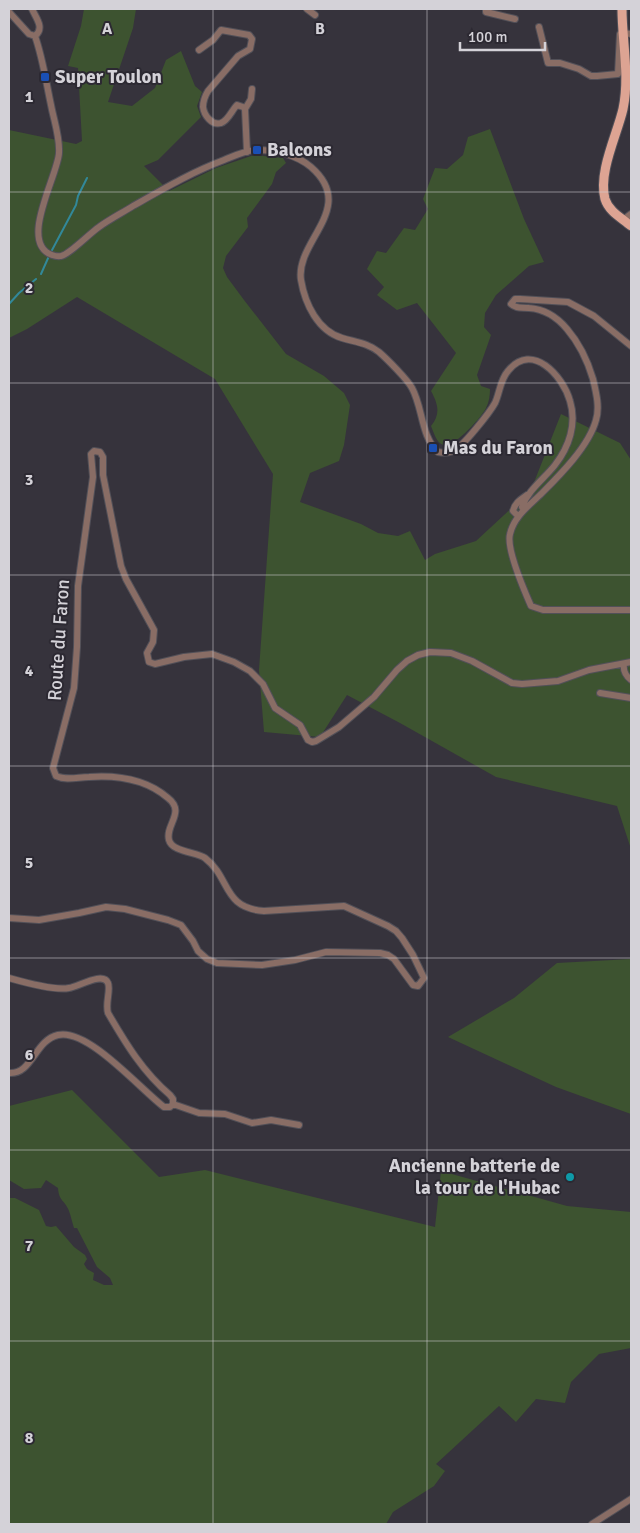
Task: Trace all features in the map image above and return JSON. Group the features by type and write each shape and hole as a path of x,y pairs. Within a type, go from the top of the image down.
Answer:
{"main road":[{"path":"622,9 627,23 624,100 604,186 607,203 614,213 627,217 631,226"}],"street":[{"path":"32,9 40,26 40,32 35,36"},
{"path":"307,9 315,15"},
{"path":"486,9 486,12 515,19"},
{"path":"9,12 29,34 35,36"},
{"path":"539,27 548,63 560,63 579,69 591,76 618,74 620,34 627,33"},
{"path":"199,50 213,40 221,30 249,34 252,39 250,49 238,56 208,92 204,98 203,107 206,116 219,124 224,122 237,105 243,106 245,109"},
{"path":"35,36 59,154 44,201 39,230 44,250 50,254 61,256 68,253 100,226 160,190 196,171 247,152 257,150 283,153 304,162 322,179 328,193 327,208 322,223 301,269 303,286 311,308 322,326 331,333 367,344 379,352 412,387 430,444 438,452 452,452 461,445 488,414 503,378 515,364 524,360 542,362 550,367 564,385 572,408 572,430 568,443 555,465 529,494 514,506 513,511 518,516"},
{"path":"247,152 245,109 251,100 252,89"},
{"path":"631,346 594,316 568,302 520,299 512,301 511,304 516,307 548,313 560,321 568,330 585,358 597,402 596,421 578,453 518,516 512,529 509,541 512,555 531,606 543,610 631,610"},
{"name":"Route du Faron","path":"9,918 39,920 79,914 106,907 116,908 168,920 181,925 198,951 206,959 217,963 262,965 295,960 326,952 380,953 394,959 414,985 418,986 424,978 413,955 396,931 344,906 264,911 252,910 236,901 230,895 216,870 204,856 184,851 172,845 169,840 176,812 170,798 155,789 125,777 99,776 64,780 56,776 53,768 74,688 78,586 93,477 91,454 94,451 100,452 103,457 103,475 126,579 154,630 153,642 147,653 149,662 155,664 184,657 212,654 234,662 250,670 263,684 275,708 300,725 308,740 312,742 339,727 374,697 407,661 430,652 451,653 472,661 512,683 522,684 558,681 589,670 628,663"},
{"path":"524,510 522,507 529,494"},
{"path":"628,663 623,668 627,677 631,680"},
{"path":"600,693 631,698"},
{"path":"9,978 68,989 101,978 108,982 109,991 106,1006 108,1013 140,1065 173,1099 173,1104"},
{"path":"9,1073 20,1071 26,1066 45,1041 59,1035 73,1035 112,1060 164,1107 170,1107 173,1104 199,1112 225,1114 252,1123 271,1120 300,1125"},
{"path":"592,1524 631,1499"}],"green space":[{"path":"84,9 136,9 133,28 108,102 132,106 155,88 166,60 181,51 195,86 202,92 197,106 201,117 158,160 144,166 169,191 216,168 254,155 283,158 286,163 276,172 272,184 247,218 248,227 226,256 223,268 227,277 286,354 324,376 344,393 350,405 344,445 339,461 310,473 300,502 361,524 378,533 398,536 410,531 425,560 435,554 476,541 531,490 561,414 620,443 631,460 631,849 617,806 496,777 347,695 320,737 264,732 259,670 273,474 215,379 77,297 27,329 9,338 9,130 76,144 82,141 78,68 68,66 81,26"},
{"path":"490,129 524,219 544,262 529,266 496,295 485,313 484,327 491,335 477,375 481,386 490,389 490,397 483,412 473,425 453,442 443,445 437,440 431,426 436,417 437,409 431,391 456,353 417,303 397,310 377,295 384,287 367,269 377,251 386,253 404,228 415,230 428,209 423,199 435,168 447,169 463,155 468,137"},
{"path":"631,959 631,1114 556,1087 448,1037 514,998 557,963"},
{"path":"72,1090 159,1177 205,1170 435,1227 441,1171 567,1206 631,1212 631,1348 599,1354 571,1382 565,1403 536,1399 516,1422 499,1406 436,1464 445,1471 434,1486 393,1512 386,1524 9,1524 9,1198 15,1198 39,1210 46,1226 56,1226 74,1247 85,1255 87,1259 84,1264 87,1269 94,1273 93,1280 104,1285 113,1285 110,1278 97,1267 77,1228 74,1228 69,1211 61,1199 58,1188 46,1180 41,1188 24,1189 9,1180 9,1106"}],"waterway":[{"path":"51,252 76,205 78,196 87,178"},
{"path":"41,274 49,256"},
{"path":"9,304 36,279"}],"place":[{"name":"Super Toulon","path":"45,77"},
{"name":"Balcons","path":"257,150"},
{"name":"Mas du Faron","path":"433,448"},
{"name":"Ancienne batterie de la tour de l'Hubac","path":"570,1177"}]}
